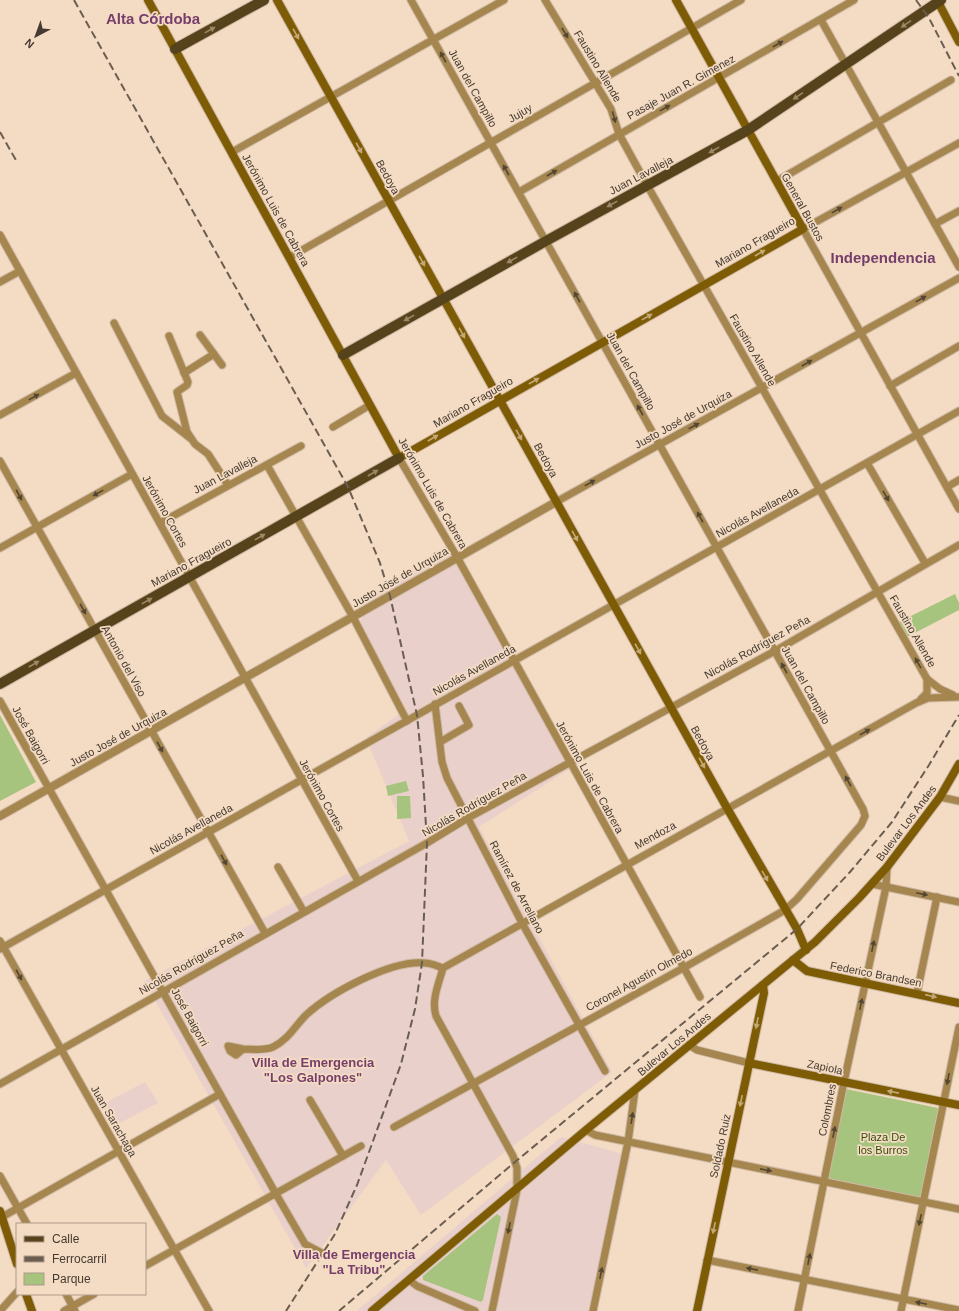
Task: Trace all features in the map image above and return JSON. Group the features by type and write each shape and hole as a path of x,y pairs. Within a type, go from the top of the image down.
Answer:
{"main road":[{"name":"Jerónimo Luis de Cabrera","path":"148,0 399,458"},
{"path":"175,49 264,0"},
{"name":"Bedoya","path":"277,0 726,808 797,929 806,950"},
{"name":"General Bustos","path":"676,0 803,229"},
{"path":"939,1 959,42"},
{"name":"Juan Lavalleja","path":"343,355 646,185 748,130 939,1"},
{"name":"Mariano Fragueiro","path":"0,684 803,229"},
{"name":"Bulevar Los Andes","path":"372,1311 517,1190 586,1130 815,942 887,867 940,797 959,764"},
{"name":"Bedoya","path":"797,929 815,942"},
{"name":"Federico Brandsen","path":"793,960 807,971 959,1003"},
{"name":"Soldado Ruiz","path":"697,1311 764,993 762,985"},
{"name":"Zapiola","path":"750,1063 959,1105"},
{"path":"1,1214 16,1261"},
{"path":"26,1295 32,1311"}],"street":[{"name":"Juan del Campillo","path":"411,0 863,809 865,816"},
{"path":"232,152 504,0"},
{"name":"Faustino Allende","path":"545,0 611,109 619,134 646,185 927,679 940,689 958,697"},
{"name":"Jujuy","path":"290,257 741,0"},
{"name":"Pasaje Juan R. Gimenez","path":"518,192 854,0"},
{"path":"820,20 959,267"},
{"path":"776,181 951,80"},
{"name":"Mariano Fragueiro","path":"803,229 959,143"},
{"path":"935,224 959,211"},
{"name":"General Bustos","path":"803,229 959,509"},
{"name":"Jerónimo Cortes","path":"0,235 358,881"},
{"path":"0,282 20,271"},
{"name":"Justo José de Urquiza","path":"0,816 457,557 659,444 762,389 959,278"},
{"path":"114,323 162,416 192,439 208,454 228,485"},
{"path":"200,335 222,365"},
{"path":"169,336 188,382 187,385 177,392 187,432 192,439"},
{"path":"890,386 959,346"},
{"path":"184,373 214,354"},
{"path":"0,416 76,374"},
{"path":"332,426 370,404"},
{"name":"Nicolás Avellaneda","path":"1,946 106,890 959,411"},
{"name":"Juan Lavalleja","path":"160,523 301,446"},
{"name":"Jerónimo Luis de Cabrera","path":"399,458 457,557 625,865 700,997"},
{"name":"Antonio del Viso","path":"0,461 265,933"},
{"path":"867,463 925,563"},
{"path":"267,465 353,617 406,721"},
{"path":"0,548 132,474"},
{"path":"947,487 959,480"},
{"name":"Nicolás Rodríguez Peña","path":"0,1084 468,818 775,651 959,544"},
{"name":"Mendoza","path":"916,703 927,693 927,679"},
{"name":"Mendoza","path":"443,968 726,808 916,703 928,698 958,697"},
{"name":"José Baigorri","path":"0,701 305,1244 322,1253"},
{"name":"Ramírez de Arrellano","path":"435,704 444,769 522,923 605,1071"},
{"path":"440,742 469,725 459,706"},
{"path":"940,797 959,801"},
{"name":"Coronel Agustín Olmedo","path":"394,1127 785,910 797,899 861,825 865,816"},
{"path":"278,867 304,912"},
{"name":"Colombres","path":"798,1311 844,1082 886,887 887,867"},
{"path":"872,884 959,902"},
{"path":"917,993 937,898"},
{"name":"Juan Sarachaga","path":"1,946 209,1311"},
{"path":"243,1049 265,1050 273,1047 285,1040 305,1016 321,1003 357,982 387,969 405,964 425,962 443,968 434,1008 472,1084 515,1162 517,1172 517,1190 492,1311"},
{"path":"901,1311 959,1027"},
{"name":"Zapiola","path":"689,1045 697,1050 750,1063"},
{"path":"593,1311 628,1142 635,1090"},
{"path":"1,1214 18,1208 220,1094"},
{"path":"310,1100 343,1156"},
{"path":"586,1130 595,1135 628,1142 959,1209"},
{"path":"146,1265 361,1146"},
{"path":"0,1176 26,1223"},
{"path":"707,1260 959,1310"},
{"path":"409,1280 417,1286 475,1311"},
{"path":"0,1311 16,1293"},
{"path":"67,1295 74,1309"},
{"path":"64,1311 74,1309 93,1295"}],"shaded area":[{"path":"452,549 574,766 479,827 612,1072 421,1215 386,1160 306,1268 144,981 409,841 366,738 406,709 360,622 372,593"},
{"path":"145,1082 158,1103 114,1126 101,1105"},
{"path":"561,1137 631,1156 597,1311 357,1311"}],"green space":[{"path":"955,594 959,603 959,610 903,639 895,624"},
{"path":"0,715 36,782 0,801"},
{"path":"406,781 409,791 388,796 386,786"},
{"path":"397,796 410,796 411,818 397,819"},
{"name":"Plaza De los Burros","path":"846,1089 938,1108 921,1198 827,1180"},
{"path":"497,1214 501,1217 483,1300 481,1302 423,1280 423,1276"}],"railway":[{"path":"74,0 348,487 380,563 390,596 417,715 423,776 427,843 422,963 415,1009 401,1064 357,1185 335,1234 286,1311"},
{"path":"916,0 929,18 959,76"},
{"path":"0,132 17,162"},
{"path":"339,1311 515,1162 797,929 850,872 892,822 959,715"}],"district":[{"name":"Alta Córdoba","path":"153,18"},
{"name":"Independencia","path":"883,257"},
{"name":"Villa de Emergencia \"Los Galpones\"","path":"313,1070"},
{"name":"Villa de Emergencia \"La Tribu\"","path":"354,1262"}]}
